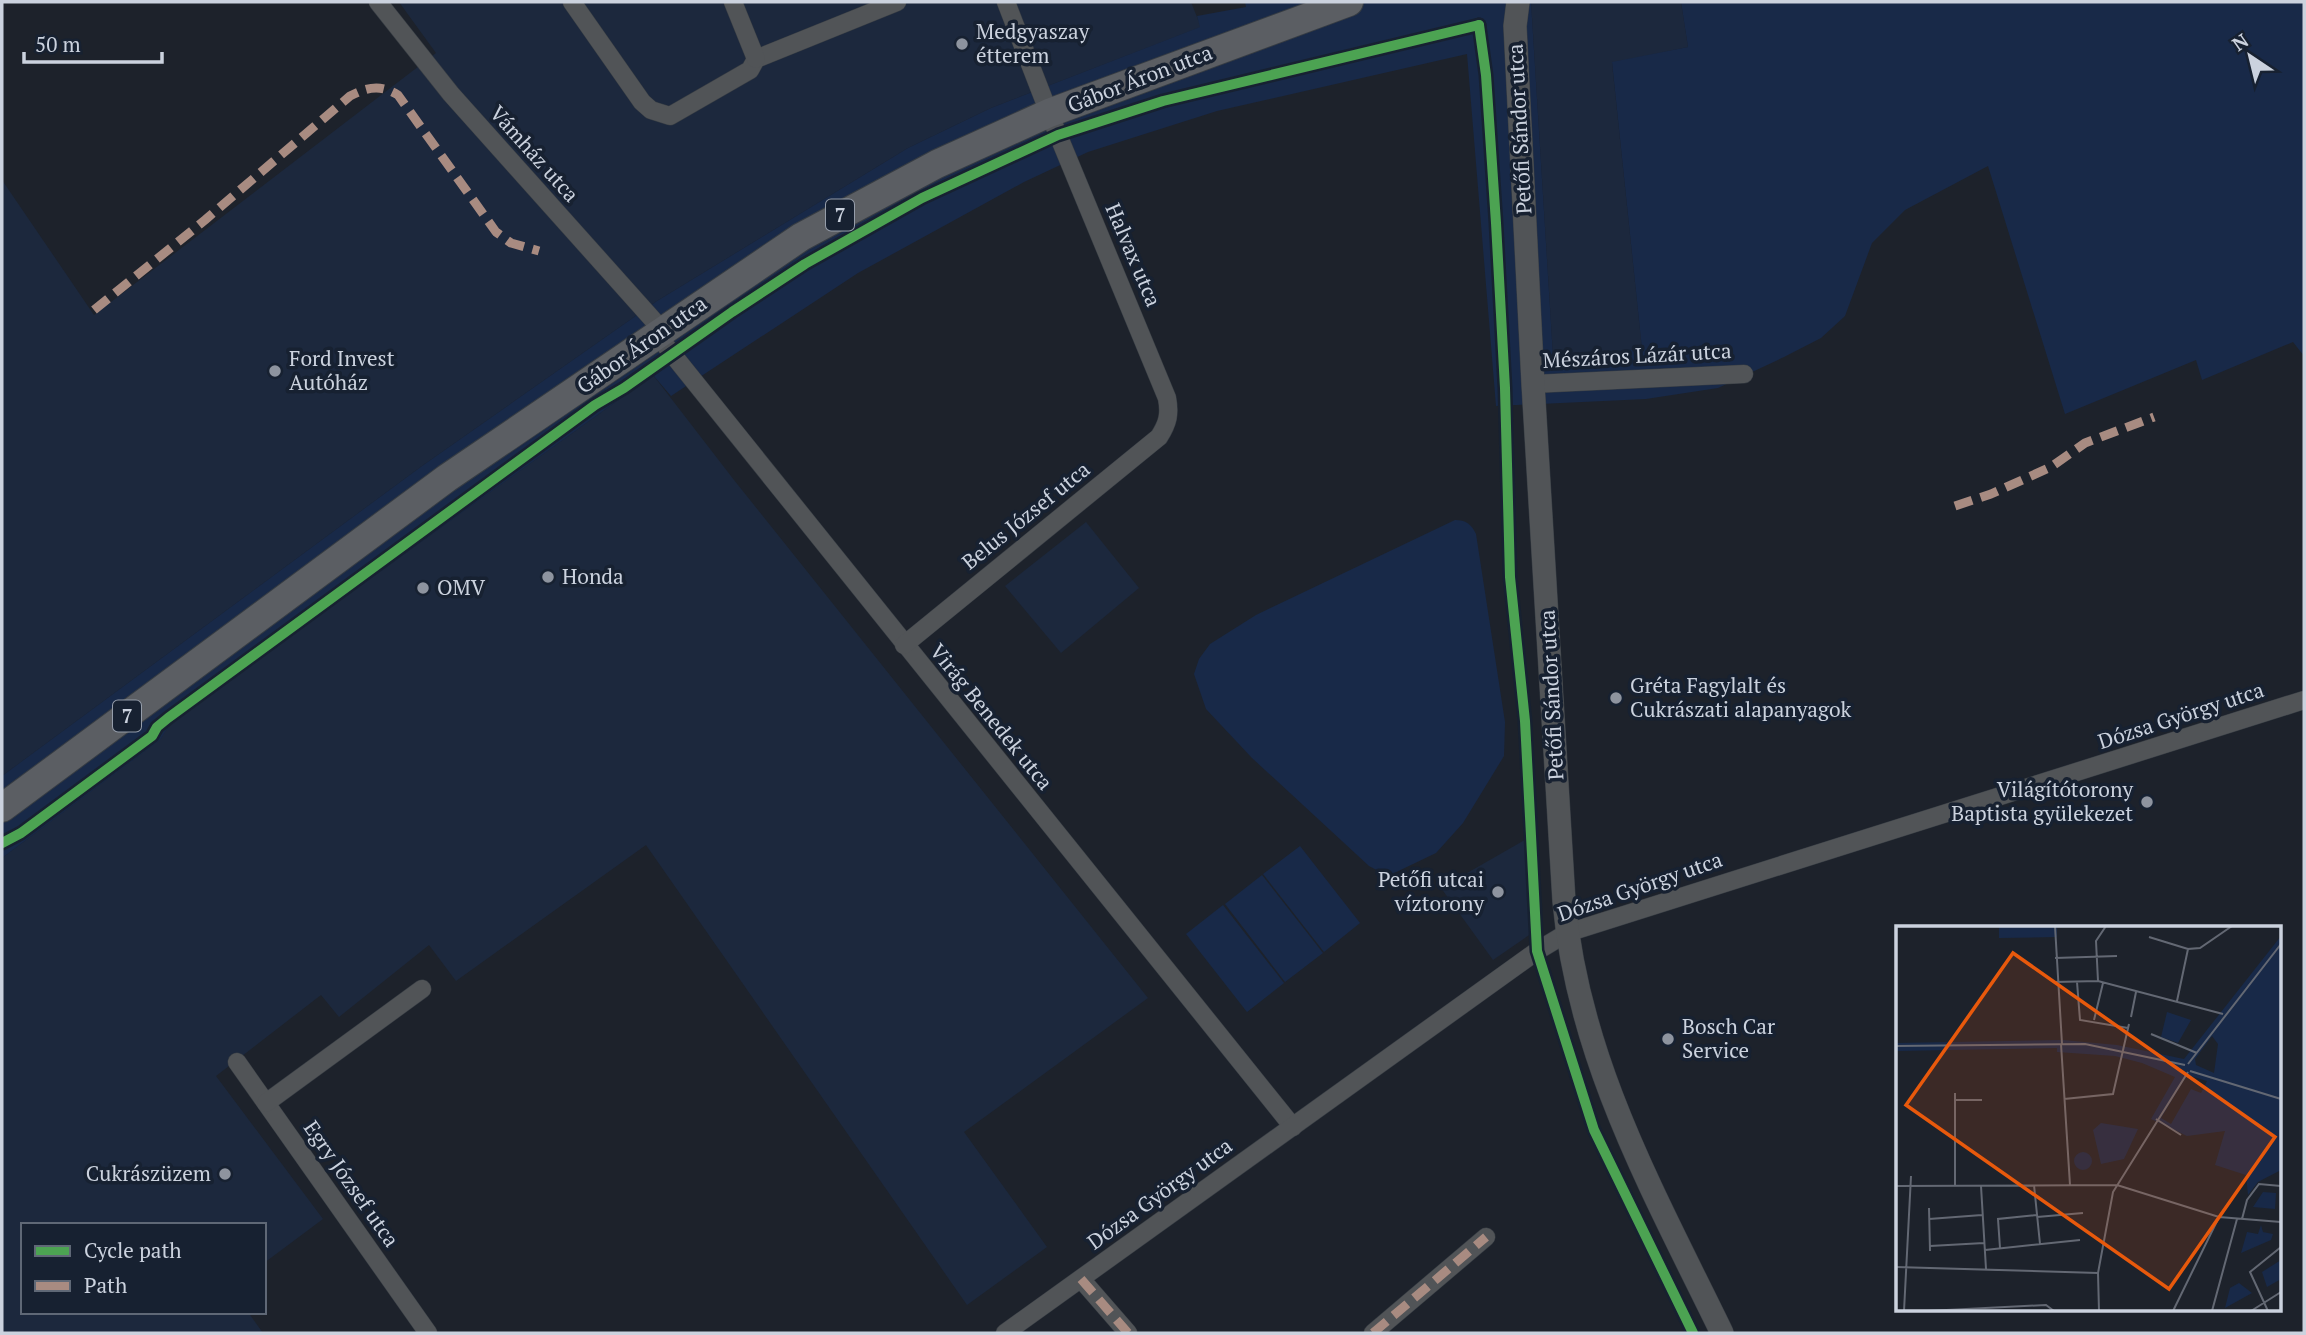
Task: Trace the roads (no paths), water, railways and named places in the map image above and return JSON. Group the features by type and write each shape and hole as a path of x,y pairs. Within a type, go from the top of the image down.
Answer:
{"main road":[{"name":"Gábor Áron utca","path":"2,808 447,478 801,237 937,164 1049,113 1349,2"}],"street":[{"name":"Vámház utca","path":"378,2 451,94 660,333"},
{"path":"572,2 642,102 660,115 670,116 750,70 756,59 897,2"},
{"path":"733,2 756,59"},
{"name":"Halvax utca","path":"1006,2 1167,398 1169,416"},
{"name":"Petőfi Sándor utca","path":"1505,2 1515,26"},
{"name":"Petőfi Sándor utca","path":"1518,2 1515,26 1533,384 1567,933 1578,993 1607,1086 1638,1160 1722,1333"},
{"name":"Virág Benedek utca","path":"660,333 904,645 1293,1127"},
{"name":"Mészáros Lázár utca","path":"1533,384 1744,374"},
{"name":"Belus József utca","path":"904,645 1159,437 1169,416"},
{"name":"Dózsa György utca","path":"1005,1333 1537,951 1567,933 2304,700"},
{"path":"266,1103 422,989"},
{"name":"Egry József utca","path":"237,1062 428,1333"},
{"path":"1373,1333 1486,1237"},
{"path":"1081,1279 1128,1333"}],"place":[{"name":"Medgyaszay étterem","path":"962,44"},
{"name":"Ford Invest Autóház","path":"275,371"},
{"name":"Honda","path":"548,577"},
{"name":"OMV","path":"423,588"},
{"name":"Gréta Fagylalt és Cukrászati alapanyagok","path":"1616,698"},
{"name":"Világítótorony Baptista gyülekezet","path":"2147,802"},
{"name":"Petőfi utcai víztorony","path":"1498,892"},
{"name":"Bosch Car Service","path":"1668,1039"},
{"name":"Cukrászüzem","path":"225,1174"}]}
